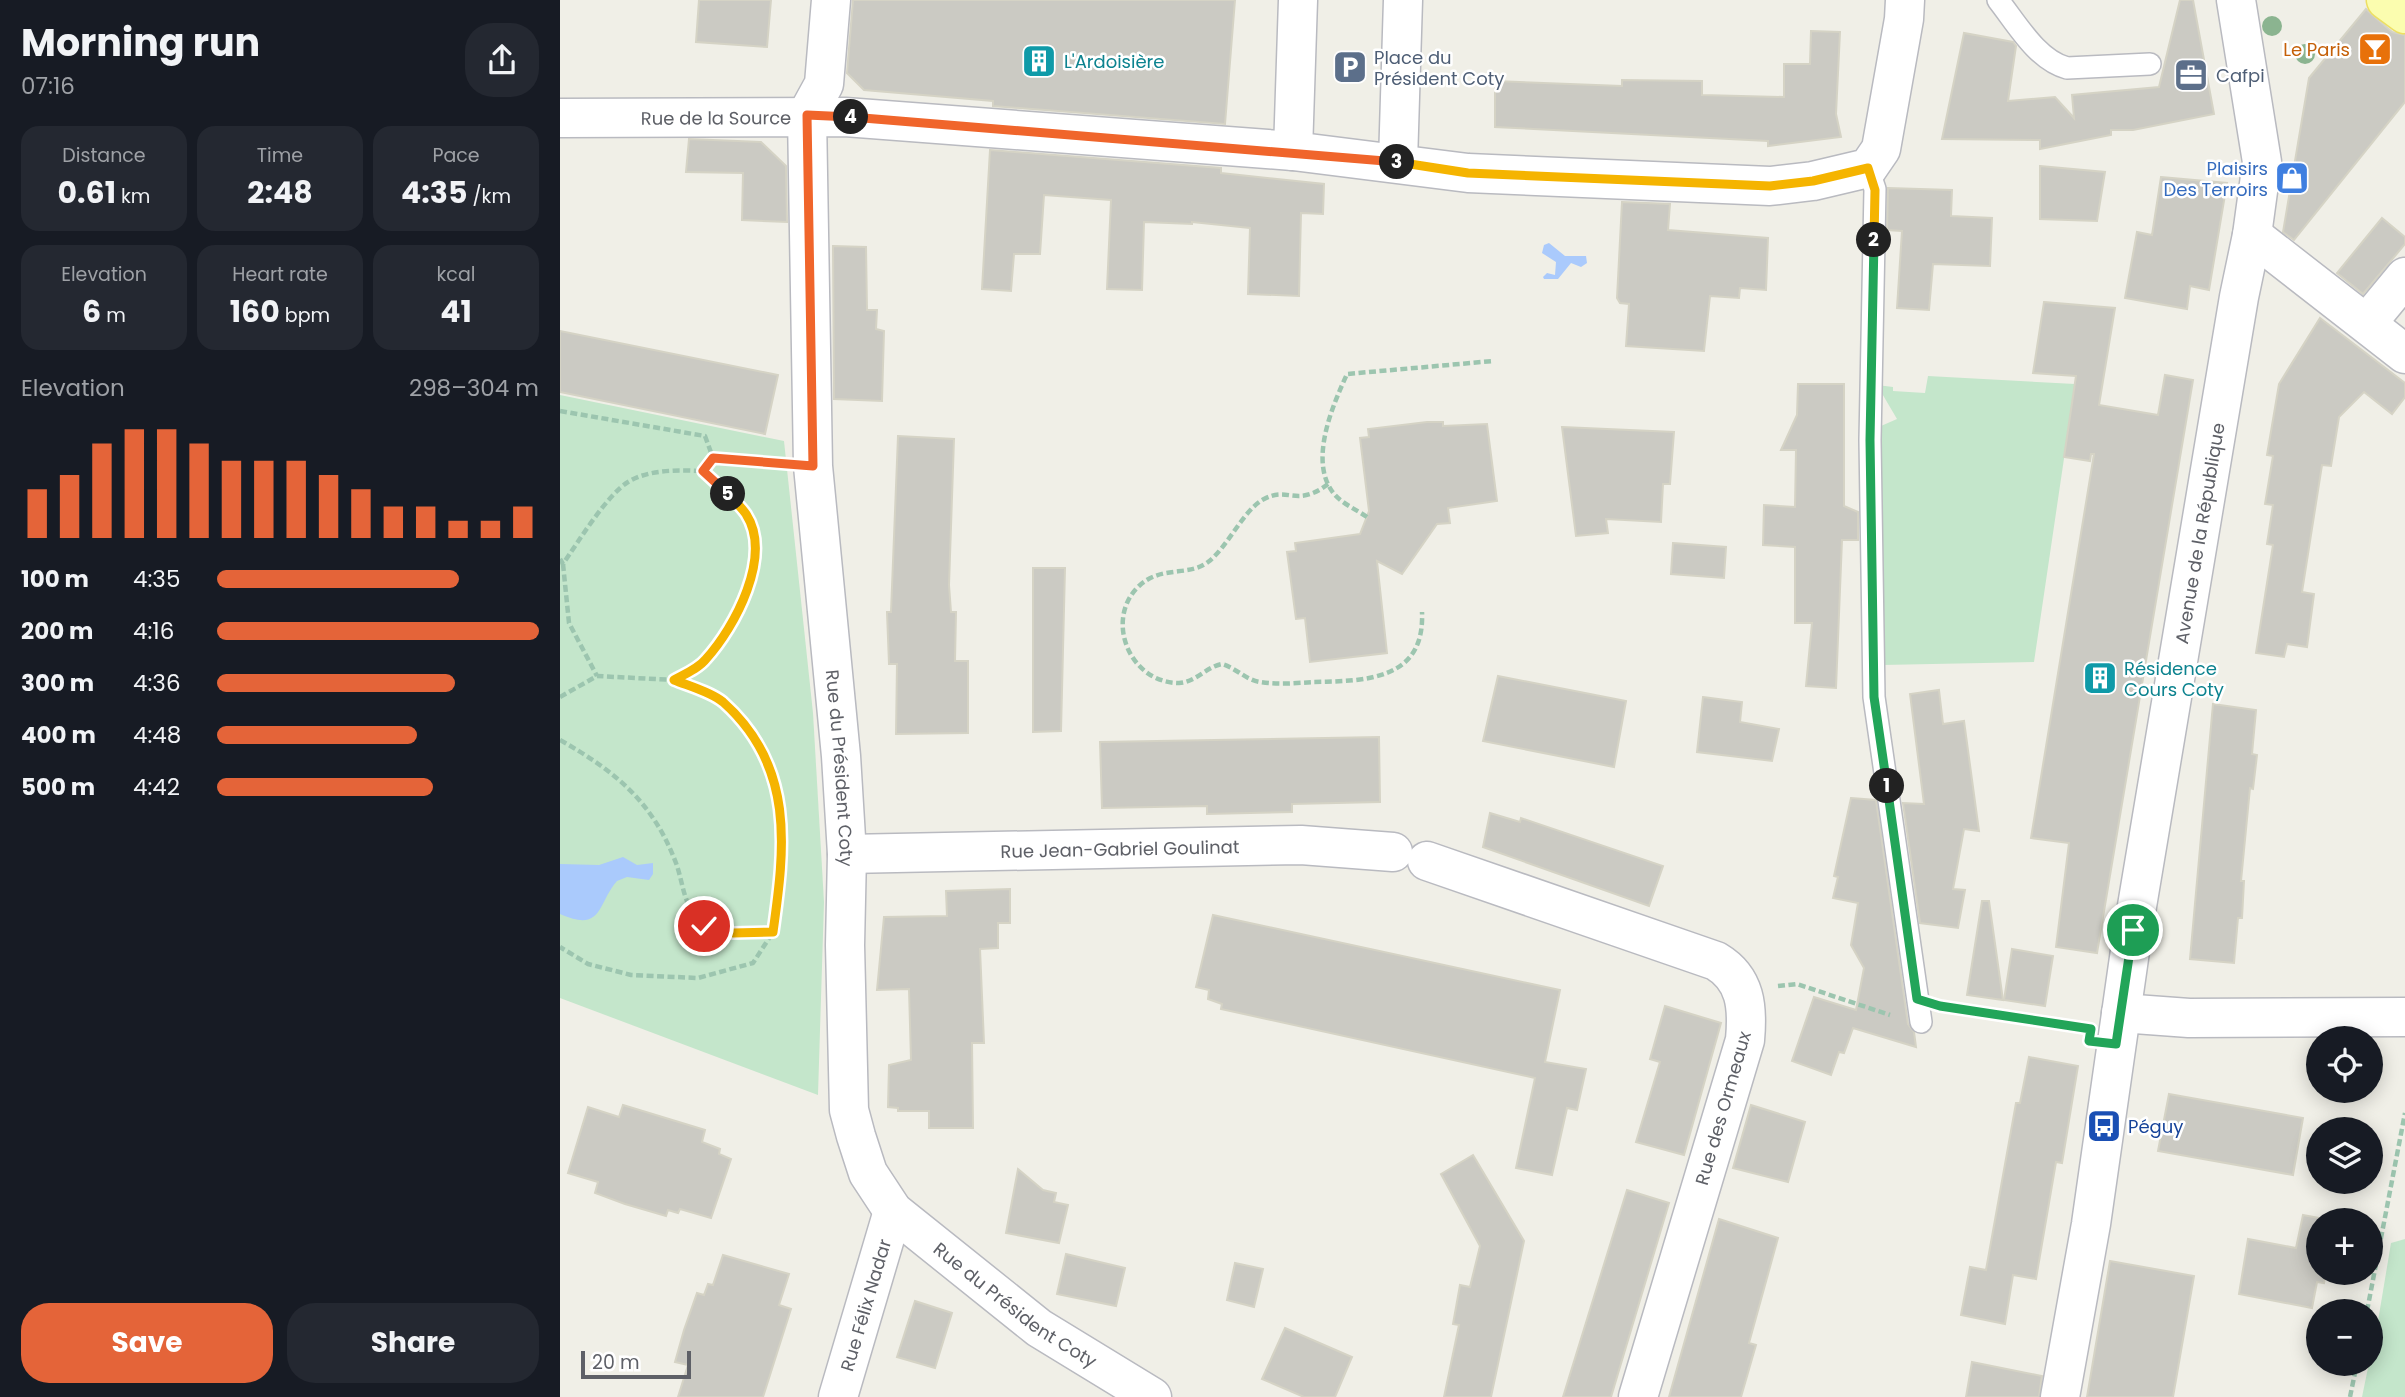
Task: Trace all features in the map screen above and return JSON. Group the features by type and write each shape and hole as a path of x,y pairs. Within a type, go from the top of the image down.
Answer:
{"main road":[{"path":"2386,0 2405,14"}],"street":[{"name":"Rue du Président Coty","path":"831,0 824,84 807,115 813,466 841,756 847,854 845,945 849,1110 869,1173 893,1212 1039,1328 1152,1397"},
{"path":"1293,151 1298,0"},
{"path":"1398,162 1403,0"},
{"path":"1868,168 1881,149 1905,0"},
{"name":"Avenue de la République","path":"2060,1397 2091,1224 2118,1029 2262,162 2236,0"},
{"name":"Rue de la Source","path":"560,118 807,115 1293,151 1398,162 1468,173 1770,186 1813,181 1868,168"},
{"path":"2252,235 2405,354"},
{"path":"2367,323 2405,277"},
{"name":"Rue Jean-Gabriel Goulinat","path":"847,854 1301,845 1410,856 1716,961 1732,971 1743,991"},
{"name":"Rue des Ormeaux","path":"1638,1397 1745,1040 1748,1014 1743,991"},
{"path":"2118,1029 2180,1018 2405,1017"},
{"name":"Rue Félix Nadar","path":"838,1397 893,1212"}],"lane":[{"path":"1998,0 2046,58 2057,65 2067,68 2150,64"},
{"path":"1868,168 1875,190 1870,440 1874,697 1921,1022"}],"path":[{"path":"1367,517 1336,495 1328,484 1325,429 1347,374 1493,361"},
{"path":"560,411 705,436 713,458"},
{"path":"713,458 813,466"},
{"path":"703,471 713,458"},
{"path":"597,676 569,623 562,561 628,482 668,470 703,471 748,516 756,552 752,582 724,635 705,662 674,680"},
{"path":"1328,484 1305,497 1284,494 1261,500 1206,564 1164,572 1138,587 1124,614 1123,631 1126,649 1135,664 1165,680 1178,683 1193,680 1222,664 1260,682 1371,679 1394,669 1415,651 1423,636 1422,612"},
{"path":"560,697 597,676 674,680 722,701 758,744 779,796 783,857 773,932 753,963 698,978 631,975 588,964 560,947"},
{"path":"560,740 620,779 646,805 676,862 683,898 704,926 733,933 773,932"},
{"path":"1743,991 1797,984 1860,1006 1921,1022"},
{"path":"1917,999 1940,1006 2091,1029 2089,1041 2118,1029"},
{"path":"2370,1299 2402,1148 2405,1113"},
{"path":"2350,1397 2354,1376"}],"green space":[{"path":"1928,376 2075,384 2034,662 1882,665 1881,426 1897,419 1877,385 1893,387 1893,391 1925,393"},
{"path":"560,395 784,441 813,713 824,902 818,1095 560,998"},
{"path":"2405,1239 2405,1397 2362,1397 2366,1376 2383,1376 2382,1299 2391,1243"}],"water":[{"path":"1549,243 1565,256 1586,256 1587,263 1581,267 1571,263 1558,279 1544,279 1547,273 1555,275 1556,262 1542,253 1544,245"},
{"path":"623,857 637,865 653,863 653,874 649,880 627,877 617,881 592,918 574,919 560,914 560,864 599,865"}],"building":[{"path":"699,0 771,0 767,47 696,42"},
{"name":"L'Ardoisière","path":"853,0 1235,0 1225,124 993,106 993,101 864,90 847,73"},
{"path":"2180,0 2193,0 2214,114 2133,130 2111,130 2111,135 2040,149 2040,140 1942,139 1964,33 2013,42 2016,46 2008,101 2055,97 2074,118 2072,95 2159,87"},
{"path":"2366,9 2392,32 2405,35 2405,102 2294,240 2283,232 2309,78"},
{"path":"1811,31 1840,32 1836,114 1841,137 1768,146 1768,141 1495,127 1495,81 1622,86 1622,80 1702,81 1702,95 1784,97 1784,64 1810,64"},
{"path":"689,139 761,142 786,166 787,222 742,220 743,173 686,172"},
{"path":"990,150 1221,168 1221,173 1324,184 1323,214 1301,213 1299,296 1248,294 1250,228 1192,222 1144,222 1142,290 1107,289 1111,200 1044,195 1040,254 1014,254 1011,291 982,289"},
{"path":"2040,166 2105,172 2097,221 2040,219"},
{"path":"2161,177 2227,183 2209,290 2190,286 2187,309 2125,298 2137,232 2152,235"},
{"path":"1888,188 1952,190 1951,216 1992,218 1990,266 1933,264 1929,310 1897,308 1902,231 1887,230"},
{"path":"1622,202 1670,204 1668,230 1768,238 1766,290 1740,288 1739,298 1710,296 1704,351 1626,346 1629,304 1620,303 1617,298"},
{"path":"2382,218 2405,237 2405,244 2363,294 2337,273"},
{"path":"833,246 866,247 867,310 877,310 876,329 884,331 882,401 834,399"},
{"path":"2044,302 2115,308 2099,405 2158,415 2165,375 2193,380 2097,953 2056,947 2069,843 2031,838 2094,454 2091,454 2090,461 2064,457 2076,376 2033,373"},
{"path":"2320,318 2405,383 2405,397 2392,414 2364,392 2339,417 2331,466 2322,465 2302,592 2314,594 2307,647 2287,644 2284,657 2256,653 2273,545 2267,544 2273,505 2265,504 2273,456 2267,455 2279,384"},
{"path":"560,331 778,375 765,434 560,392"},
{"path":"1798,384 1844,384 1844,506 1858,512 1858,540 1842,540 1836,688 1806,686 1812,623 1795,623 1795,547 1763,545 1764,505 1795,507 1796,450 1781,450 1797,415"},
{"path":"1443,422 1443,426 1487,424 1497,501 1448,508 1450,523 1437,524 1402,574 1377,561 1387,653 1310,662 1305,618 1296,619 1287,552 1296,551 1295,543 1360,534 1369,511 1360,438 1369,437 1368,429"},
{"path":"1562,427 1674,432 1670,484 1663,484 1661,522 1606,519 1608,533 1576,536"},
{"path":"898,436 954,439 949,585 951,612 956,612 955,661 968,661 968,733 896,734 897,664 889,664 887,612 891,612"},
{"path":"1673,543 1726,547 1724,578 1671,574"},
{"path":"1033,568 1065,568 1061,731 1033,732"},
{"path":"1498,676 1626,701 1614,767 1483,741"},
{"path":"1939,690 1943,724 1964,721 1979,831 1964,829 1953,889 1965,890 1958,928 1920,923 1903,803 1924,804 1910,694"},
{"path":"1703,697 1742,702 1740,722 1779,729 1772,761 1697,752"},
{"path":"2213,704 2256,710 2252,754 2257,755 2253,789 2250,788 2241,881 2244,881 2242,918 2238,918 2234,963 2190,959"},
{"path":"1379,737 1380,802 1292,804 1292,812 1207,814 1207,806 1102,808 1100,742"},
{"path":"1851,798 1876,800 1908,1024 1914,1032 1916,1047 1853,1028 1844,1053 1839,1052 1831,1075 1792,1061 1814,997 1856,1010 1864,968 1851,945 1858,903 1833,898 1838,877 1834,876"},
{"path":"1490,813 1520,822 1521,818 1663,866 1649,906 1483,847"},
{"path":"1010,889 1010,923 998,923 998,948 980,949 984,1043 972,1043 973,1128 929,1128 929,1111 898,1111 898,1108 888,1107 889,1065 911,1060 909,989 877,990 884,917 947,916 946,891"},
{"path":"1982,901 1989,901 2003,1000 1967,995"},
{"path":"1213,915 1560,990 1545,1062 1586,1069 1577,1110 1567,1108 1552,1175 1516,1168 1535,1078 1221,1009 1222,1004 1208,999 1209,990 1196,987"},
{"path":"2012,949 2053,956 2045,1006 2004,1000"},
{"path":"1665,1006 1721,1023 1684,1155 1636,1142 1660,1062 1650,1059"},
{"path":"2029,1057 2078,1066 2062,1163 2056,1162 2036,1279 2013,1275 2005,1324 1961,1315 1970,1267 1986,1270 2016,1103 2020,1103"},
{"path":"2169,1094 2303,1118 2293,1175 2158,1151"},
{"path":"623,1105 705,1130 702,1142 720,1149 719,1154 731,1159 711,1218 680,1209 678,1213 668,1210 666,1216 625,1204 595,1193 598,1182 568,1173 588,1107 619,1117"},
{"path":"1751,1105 1805,1122 1788,1182 1733,1168"},
{"path":"1473,1155 1524,1241 1491,1397 1444,1397 1459,1325 1453,1324 1460,1285 1470,1287 1480,1246 1441,1174"},
{"path":"1018,1169 1043,1190 1056,1193 1054,1202 1068,1205 1059,1243 1006,1233"},
{"path":"1627,1190 1669,1203 1611,1397 1563,1397"},
{"path":"2303,1215 2306,1216 2306,1285 2316,1285 2314,1299 2306,1299 2306,1307 2239,1294 2248,1239 2296,1248"},
{"path":"1719,1219 1778,1238 1749,1343 1756,1345 1741,1397 1669,1397"},
{"path":"1066,1254 1125,1268 1116,1306 1057,1294"},
{"path":"723,1255 789,1274 779,1305 791,1309 763,1397 678,1397 688,1365 675,1362 684,1330 697,1293 704,1295 708,1284 713,1285"},
{"path":"2110,1261 2194,1276 2173,1397 2087,1397"},
{"path":"1235,1263 1263,1269 1254,1307 1227,1300"},
{"path":"915,1301 952,1313 935,1368 897,1357"},
{"path":"1285,1328 1352,1357 1335,1397 1304,1397 1262,1379"},
{"path":"1972,1362 2042,1376 2039,1397 1966,1397"}],"place":[{"name":"Le Paris","path":"2375,49"},
{"name":"L'Ardoisière","path":"1039,61"},
{"name":"Place du Président Coty","path":"1350,67"},
{"name":"Cafpi","path":"2191,75"},
{"name":"Plaisirs Des Terroirs","path":"2292,178"},
{"name":"Résidence Cours Coty","path":"2100,678"},
{"name":"Péguy","path":"2104,1126"}],"route":[{"path":"704,926 733,933 773,932 783,857 779,796 758,744 722,701 674,680 705,662 724,635 752,582 756,552 748,516 703,471 713,458 813,466 807,115 1293,151 1398,162 1468,173 1786,186 1868,168 1875,190 1870,440 1874,697 1917,999 1940,1006 2091,1029 2089,1041 2116,1044 2133,930"}]}
